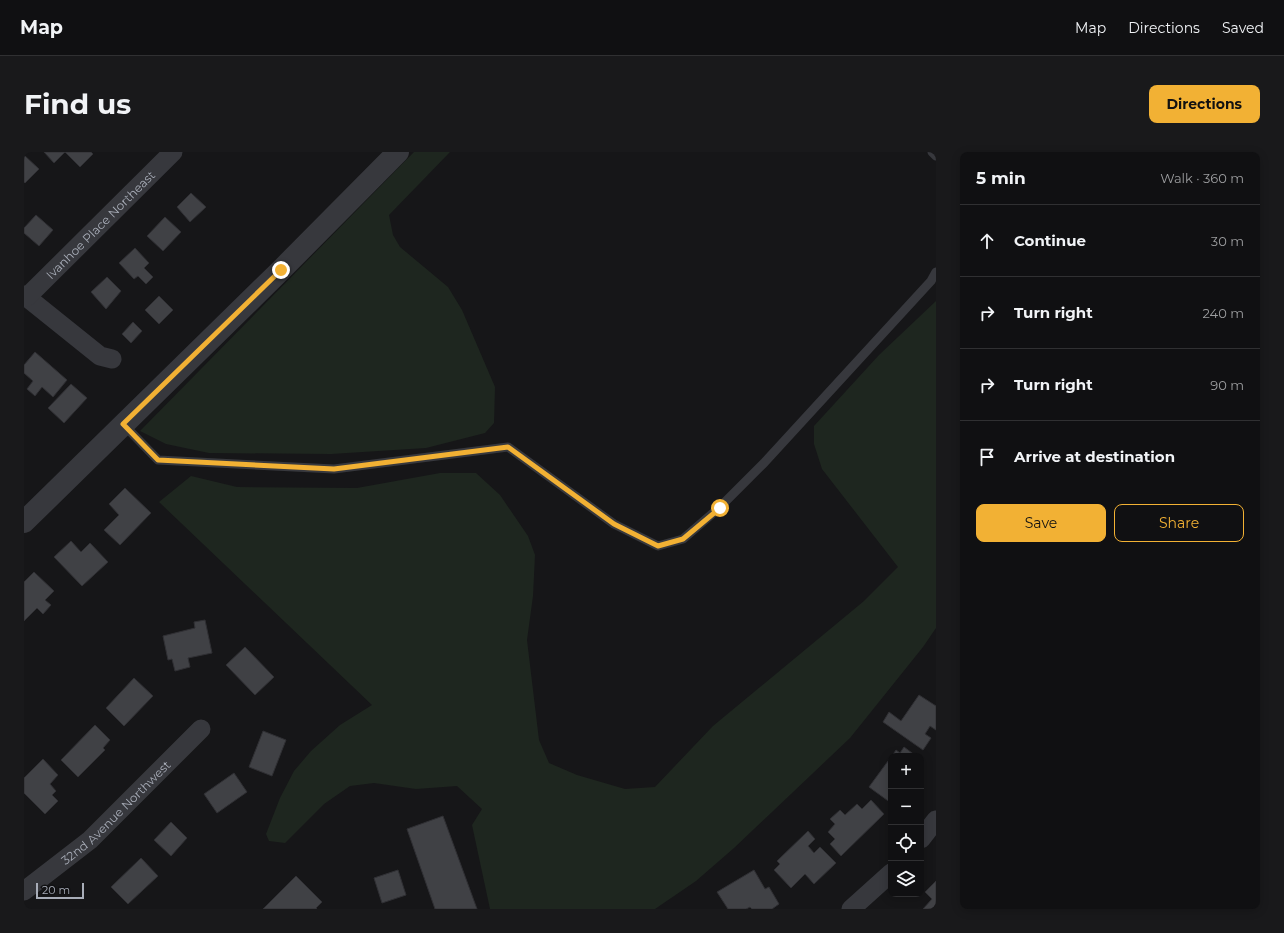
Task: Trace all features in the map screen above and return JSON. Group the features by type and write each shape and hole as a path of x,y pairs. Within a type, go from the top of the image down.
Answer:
{"street":[{"name":"Ivanhoe Place Northeast","path":"25,296 173,152"},
{"path":"24,522 281,270 398,152"},
{"path":"25,296 100,356 112,359"},
{"name":"32nd Avenue Northwest","path":"24,891 90,840 201,729"},
{"path":"924,835 936,820"},
{"path":"852,909 888,876"}],"lane":[{"path":"932,152 936,156"},
{"path":"123,424 158,460 334,469 508,447 614,524 658,546 683,539 720,508 931,281 936,272"}],"shaded area":[{"path":"414,152 450,152 389,215 393,235 400,247 448,287 462,310 495,387 494,423 485,433 426,448 331,454 209,453 166,444 140,431"},
{"path":"936,301 936,628 923,647 850,738 734,848 696,881 655,909 490,909 472,825 482,809 457,786 416,789 374,783 350,786 324,804 285,843 269,841 266,834 280,798 294,771 311,751 340,725 372,705 159,502 191,476 237,487 357,488 440,473 476,473 500,495 528,536 535,555 533,596 527,640 539,740 549,763 577,775 625,789 655,787 713,726 864,601 898,567 822,469 814,444 814,426 879,355"}],"building":[{"path":"44,152 65,152 54,163"},
{"path":"65,152 91,152 93,154 80,167"},
{"path":"24,155 39,169 25,183 24,182"},
{"path":"191,193 206,207 190,222 177,207"},
{"path":"36,215 53,230 39,246 24,233 24,228"},
{"path":"165,217 181,232 163,251 147,236"},
{"path":"135,248 149,263 144,268 153,277 146,284 138,276 134,279 119,263"},
{"path":"107,277 121,291 106,309 91,292"},
{"path":"159,296 173,310 159,324 145,310"},
{"path":"133,322 142,331 131,343 122,334"},
{"path":"35,352 67,380 53,397 42,387 35,396 27,389 33,381 24,373 24,365"},
{"path":"71,384 87,398 64,423 48,408"},
{"path":"125,488 151,513 120,545 104,530 119,515 109,504"},
{"path":"71,541 81,552 90,543 108,562 82,586 54,557"},
{"path":"34,572 54,591 45,600 51,605 43,614 37,608 24,621 24,582"},
{"path":"205,620 212,653 188,658 190,667 175,671 172,659 168,660 163,636 195,628 194,622"},
{"path":"245,647 274,677 255,695 226,665"},
{"path":"134,678 153,696 124,726 106,708"},
{"path":"919,695 936,706 936,730 930,726 925,734 931,738 923,750 883,722 889,712 901,721"},
{"path":"95,725 110,740 103,748 105,750 78,777 61,760"},
{"path":"263,731 286,740 272,776 249,767"},
{"path":"904,747 912,753 900,753"},
{"path":"43,759 58,775 50,784 56,791 52,795 58,801 45,814 24,793 24,778"},
{"path":"888,761 888,801 869,787"},
{"path":"234,773 247,792 217,813 204,794"},
{"path":"871,800 884,814 841,856 830,844 835,839 828,832 835,824 830,819 840,810 845,815 857,804 862,809"},
{"path":"443,816 477,909 435,909 407,829"},
{"path":"171,822 187,838 171,856 154,840"},
{"path":"808,831 815,839 808,846 814,853 820,847 836,863 814,884 805,874 791,888 774,870 780,864 777,861"},
{"path":"141,858 158,876 128,904 111,887"},
{"path":"398,870 406,895 382,903 374,878"},
{"path":"754,870 765,889 769,887 779,904 772,909 752,909 750,907 746,909 728,909 717,892"},
{"path":"296,876 322,902 316,908 317,909 263,909"},
{"path":"936,881 936,909 923,909 932,899 925,892"}],"route":[{"path":"281,270 123,424 158,460 334,469 417,457 508,447 614,524 658,546 683,539 720,508"}]}
